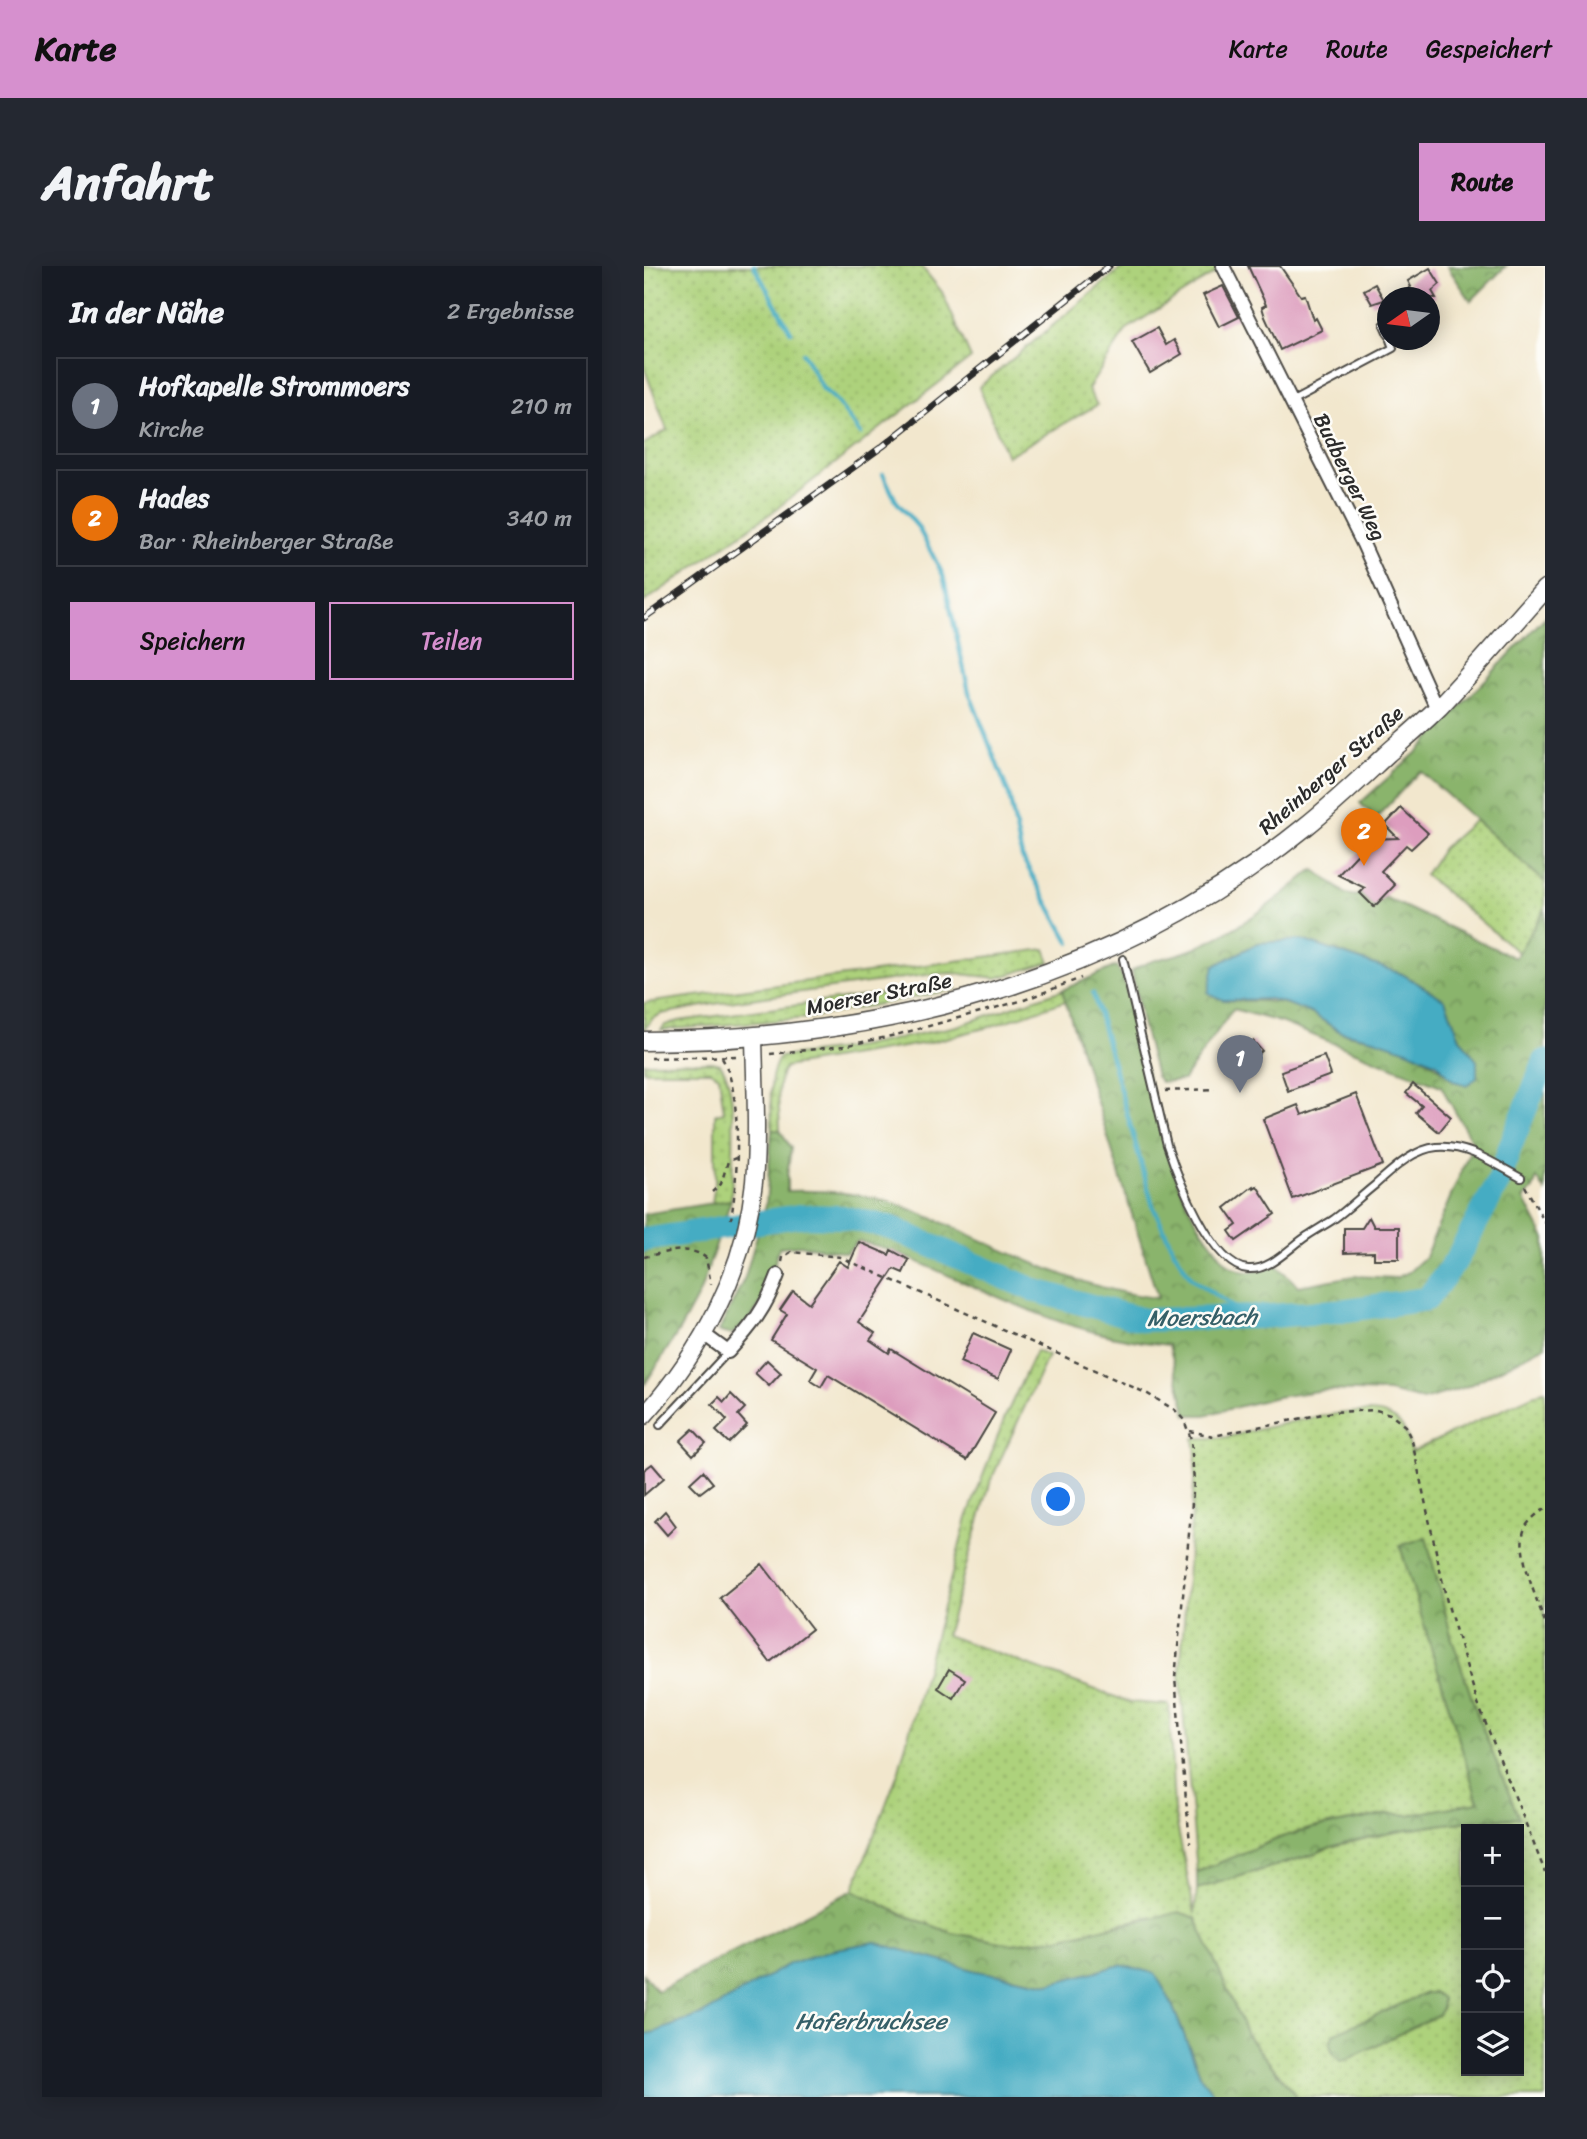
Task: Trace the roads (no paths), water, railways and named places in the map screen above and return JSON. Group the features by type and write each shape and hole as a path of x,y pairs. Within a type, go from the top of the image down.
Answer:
{"main road":[{"name":"Rheinberger Straße","path":"1118,952 1159,922 1253,866 1304,828 1437,709 1545,589"},
{"name":"Moerser Straße","path":"644,1041 754,1046 946,1005 1118,952"}],"street":[{"name":"Budberger Weg","path":"1223,266 1363,544 1437,709"},
{"path":"644,1416 673,1382 705,1335 741,1247 743,1202 755,1157 754,1046"},
{"path":"705,1335 728,1352 747,1333 769,1300 778,1275"}],"lane":[{"path":"1291,401 1389,350"},
{"path":"1118,952 1177,1175 1200,1224 1226,1258 1239,1268 1263,1267 1333,1220 1418,1152 1450,1146 1475,1154 1521,1178"},
{"path":"660,1425 728,1352"}],"water":[{"path":"1302,940 1402,974 1445,1000 1460,1038 1477,1061 1477,1078 1467,1085 1453,1081 1437,1063 1374,1039 1341,1032 1313,1014 1288,1004 1270,999 1223,1000 1208,993 1214,966 1258,943"},
{"name":"Haferbruchsee","path":"874,1942 977,1971 1049,1984 1120,1965 1155,1973 1170,2000 1202,2079 1216,2097 644,2097 644,2036 703,2014 791,1963 831,1950"}],"waterway":[{"path":"754,266 791,332"},
{"path":"803,353 823,389 837,402 861,434"},
{"path":"883,474 896,501 918,527 943,575 969,692 1009,795 1022,857 1070,943"},
{"path":"1093,993 1153,1206 1174,1251 1191,1278 1247,1317"},
{"name":"Moersbach","path":"644,1240 799,1216 842,1217 889,1227 1036,1291 1144,1320 1259,1317 1347,1310 1427,1299 1455,1262 1500,1179 1545,1061"}],"railway":[{"path":"644,618 883,446 1109,266"}],"place":[{"name":"Hades","path":"1364,866"},
{"name":"Hofkapelle Strommoers","path":"1240,1093"}]}
